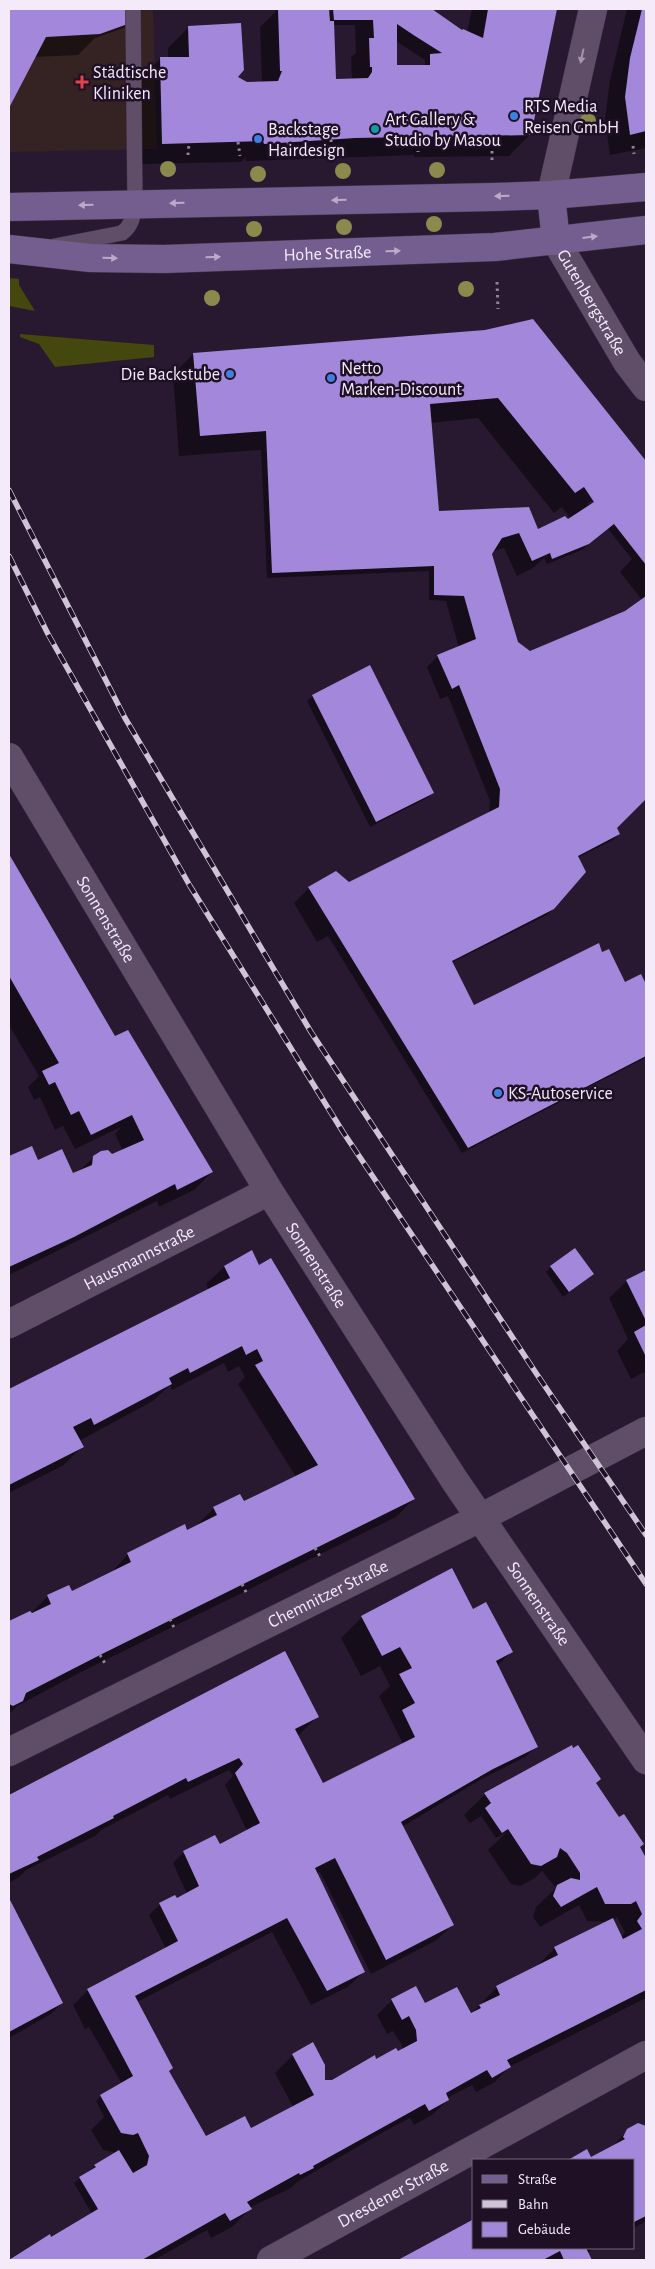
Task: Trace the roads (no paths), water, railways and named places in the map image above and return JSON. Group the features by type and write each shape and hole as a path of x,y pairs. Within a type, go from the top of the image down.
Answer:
{"main road":[{"path":"9,206 551,195 646,187"},
{"path":"551,195 556,241"},
{"name":"Hohe Straße","path":"19,250 90,258 164,259 495,247 646,230"}],"street":[{"path":"551,195 592,9"},
{"name":"Gutenbergstraße","path":"556,241 627,362 646,387"},
{"name":"Sonnenstraße","path":"9,757 269,1191 480,1518 646,1760"},
{"name":"Hausmannstraße","path":"9,1324 269,1191"},
{"name":"Chemnitzer Straße","path":"9,1752 480,1518 646,1431"},
{"name":"Dresdener Straße","path":"271,2260 646,2055"}],"lane":[{"path":"19,250 122,233 130,223 135,204 133,9"}],"railway":[{"path":"9,490 125,718 311,1032 536,1373 646,1535"},
{"path":"9,556 48,634 190,886 343,1132 646,1584"}],"place":[{"name":"Städtische Kliniken","path":"82,82"},
{"name":"RTS Media Reisen GmbH","path":"514,116"},
{"name":"Art Gallery & Studio by Masou","path":"375,129"},
{"name":"Backstage Hairdesign","path":"258,139"},
{"name":"Die Backstube","path":"230,374"},
{"name":"Netto Marken-Discount","path":"331,378"},
{"name":"KS-Autoservice","path":"498,1093"}]}
